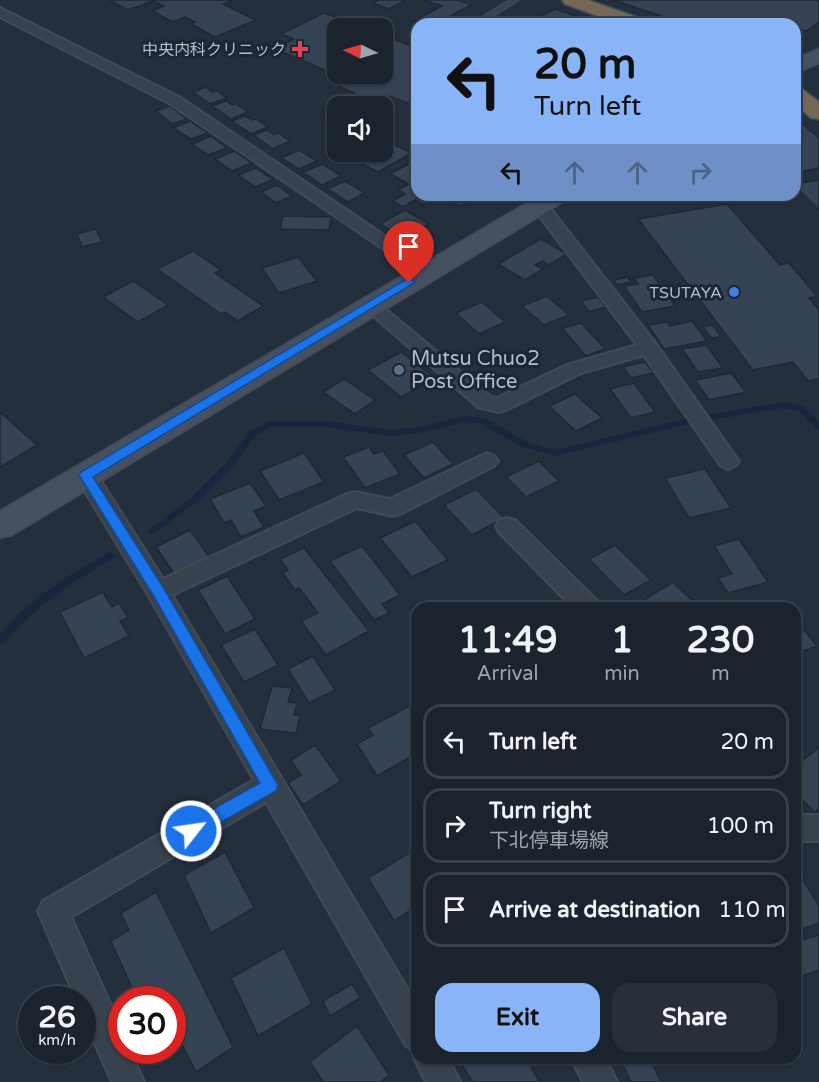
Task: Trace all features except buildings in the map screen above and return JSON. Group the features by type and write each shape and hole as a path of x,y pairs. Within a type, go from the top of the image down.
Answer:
{"highway":[{"path":"571,0 621,18"},
{"path":"801,98 819,113"}],"main road":[{"path":"801,64 819,55"},
{"path":"0,526 547,201"}],"street":[{"path":"0,12 174,100 428,271"},
{"path":"550,201 728,461"},
{"path":"371,306 484,402 499,405 574,369 649,348"},
{"path":"158,591 355,500 392,508 487,461"},
{"path":"86,475 158,591 411,1025"},
{"path":"507,526 583,602"},
{"path":"128,1082 53,911 270,785"},
{"path":"434,1064 444,1082"},
{"path":"590,1064 601,1082"}],"lane":[{"path":"485,18 515,0"}],"waterway":[{"path":"152,531 196,498 231,463 252,434 270,424 324,424 391,433 425,429 465,419 485,421 526,445 556,453 692,420 783,405 800,408 819,426"},
{"path":"0,641 25,614 51,592 110,556"}],"place":[{"name":"中央内科クリニック","path":"300,49"},
{"name":"TSUTAYA","path":"734,292"},
{"name":"Mutsu Chuo2 Post Office","path":"399,370"}],"route":[{"path":"191,831 270,785 158,591 86,475 409,283"}]}
